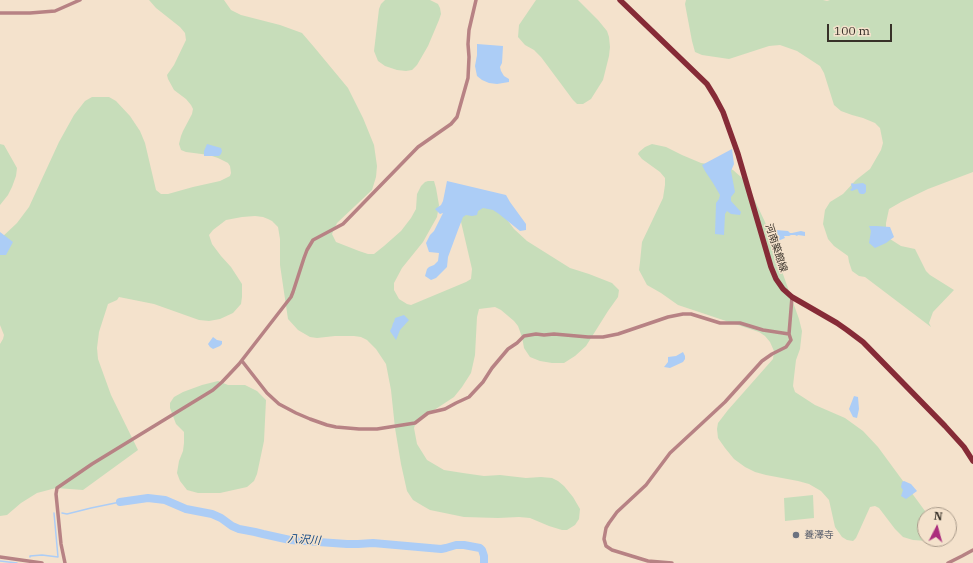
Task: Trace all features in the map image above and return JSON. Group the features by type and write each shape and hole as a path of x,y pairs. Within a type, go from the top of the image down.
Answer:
{"main road":[{"name":"河南築館線","path":"620,0 707,84 716,97 738,154 771,267 776,279 792,297 842,327 863,342 945,426 964,447 973,461"}],"street":[{"path":"0,13 55,11 80,0"},
{"path":"65,563 60,537 56,494 57,488 92,464 213,390 231,374 291,297 306,254 313,240 344,224 418,147 451,124 457,117 468,78 469,30 476,0"},
{"path":"672,563 647,562 612,550 606,546 604,539 606,528 617,512 646,485 670,453 725,402 762,362 772,354 786,347 791,340 789,334 792,297"},
{"path":"242,361 266,393 279,404 296,413 336,427 377,429 415,423 428,413 445,409 469,397 483,382 492,368 508,349 524,336 554,334 588,338 603,337 618,334 668,317 683,314 691,314 720,323 740,323 763,330 789,334"},
{"path":"948,563 973,550"},
{"path":"0,557 42,563"}],"green space":[{"path":"149,0 224,0 231,10 241,15 280,25 302,33 348,88 374,145 377,166 376,177 372,190 337,223 332,234 336,242 368,254 374,254 401,231 411,218 416,209 417,194 421,186 425,182 434,181 439,205 437,217 423,242 402,268 394,283 394,290 399,299 407,304 411,305 471,279 472,269 458,209 486,199 527,241 570,268 612,283 619,290 618,297 586,346 564,363 540,361 530,357 524,348 518,326 514,321 495,307 479,309 477,317 475,355 471,373 454,397 416,422 414,428 417,444 427,460 444,470 484,476 500,475 526,478 552,478 558,481 573,497 580,509 579,519 575,525 567,530 562,530 530,518 464,517 430,510 413,500 407,491 401,464 386,364 376,349 367,340 361,337 310,337 298,330 288,319 280,265 280,239 278,227 268,219 255,216 226,220 209,235 212,244 231,267 242,284 241,304 233,313 220,319 209,321 199,320 154,304 119,297 117,300 108,304 99,332 97,348 98,359 111,395 138,450 83,490 56,488 37,493 21,503 7,515 0,516 0,344 4,335 0,325 0,239 17,223 29,207 59,142 74,115 85,101 92,97 109,97 116,101 130,116 140,131 145,143 156,190 161,194 168,194 220,181 230,176 231,173 228,163 218,158 181,150 179,144 181,136 193,109 186,99 174,90 167,75 174,65 186,40 185,33"},
{"path":"385,0 430,0 438,4 440,8 441,14 428,46 417,65 412,70 397,70 385,66 378,61 374,51 379,9"},
{"path":"536,0 578,0 607,31 610,47 603,80 591,99 583,104 577,104 573,100 541,57 534,50 525,45 518,37 519,25"},
{"path":"686,0 973,0 973,172 928,189 889,209 886,223 886,230 890,239 901,246 915,249 926,271 954,290 933,312 929,323 931,327 865,277 859,276 852,271 848,256 834,246 828,239 823,224 825,210 830,202 843,194 856,180 870,169 881,150 883,143 880,128 875,123 841,111 834,105 824,73 820,66 797,51 780,45 769,46 729,59 702,55 695,52 685,4"},
{"path":"0,144 4,145 17,168 12,187 0,205"},
{"path":"652,144 666,147 701,163 721,166 733,170 747,184 765,222 802,331 794,377 793,386 795,392 815,405 845,418 863,431 878,447 922,507 917,507 917,540 903,537 879,508 875,506 870,507 856,538 853,541 847,540 842,537 835,527 829,500 821,491 809,484 766,475 745,467 734,459 718,438 718,423 773,359 774,351 770,342 759,332 678,305 647,285 639,270 642,242 663,198 665,178 638,154 645,147"},
{"path":"218,381 228,385 245,385 257,391 266,400 264,441 257,474 254,481 247,487 220,493 198,493 187,490 180,481 177,473 179,461 183,451 184,432 176,424 170,408 170,403 174,397 183,392"},
{"path":"813,495 814,518 785,521 784,498"}],"water":[{"path":"477,44 503,46 502,63 500,67 504,76 509,79 509,82 497,84 489,83 477,76 475,66"},
{"path":"207,144 221,148 221,154 219,156 204,156 204,151"},
{"path":"732,149 734,164 731,171 735,192 731,197 731,201 741,212 740,215 731,214 727,211 725,214 724,235 715,234 716,203 720,195 702,165"},
{"path":"447,181 506,195 526,224 526,230 520,231 493,210 483,208 478,211 477,215 466,215 463,217 448,257 447,267 436,278 431,280 425,276 427,269 438,261 439,253 429,252 426,243 443,213 440,214 435,209 441,205 443,201"},
{"path":"852,183 863,183 866,185 866,192 861,194 857,189 852,191 850,190 852,188"},
{"path":"869,226 890,227 894,237 875,248 869,243 871,231"},
{"path":"776,230 788,231 790,233 801,231 805,232 805,236 784,236 785,238 778,241 779,238"},
{"path":"0,232 13,242 6,255 0,255"},
{"path":"404,315 409,320 400,330 396,340 390,331 395,318"},
{"path":"213,337 222,341 222,344 213,349 208,344"},
{"path":"683,352 685,359 683,362 670,368 664,367 668,362 668,357 676,356"},
{"path":"854,396 858,397 859,409 857,418 853,417 849,409"},
{"path":"904,481 911,484 917,491 906,499 901,496 903,490 901,487 902,482"}],"waterway":[{"name":"八沢川","path":"120,502 148,498 165,500 186,509 212,514 239,529 290,540 347,544 373,543 441,549 456,545 464,545 480,548 484,556 484,563"},
{"path":"62,513 67,514 120,502"},
{"path":"30,557 42,555 58,557 54,513"},
{"path":"0,561 17,563"}],"place":[{"name":"養澤寺","path":"796,535"}]}
